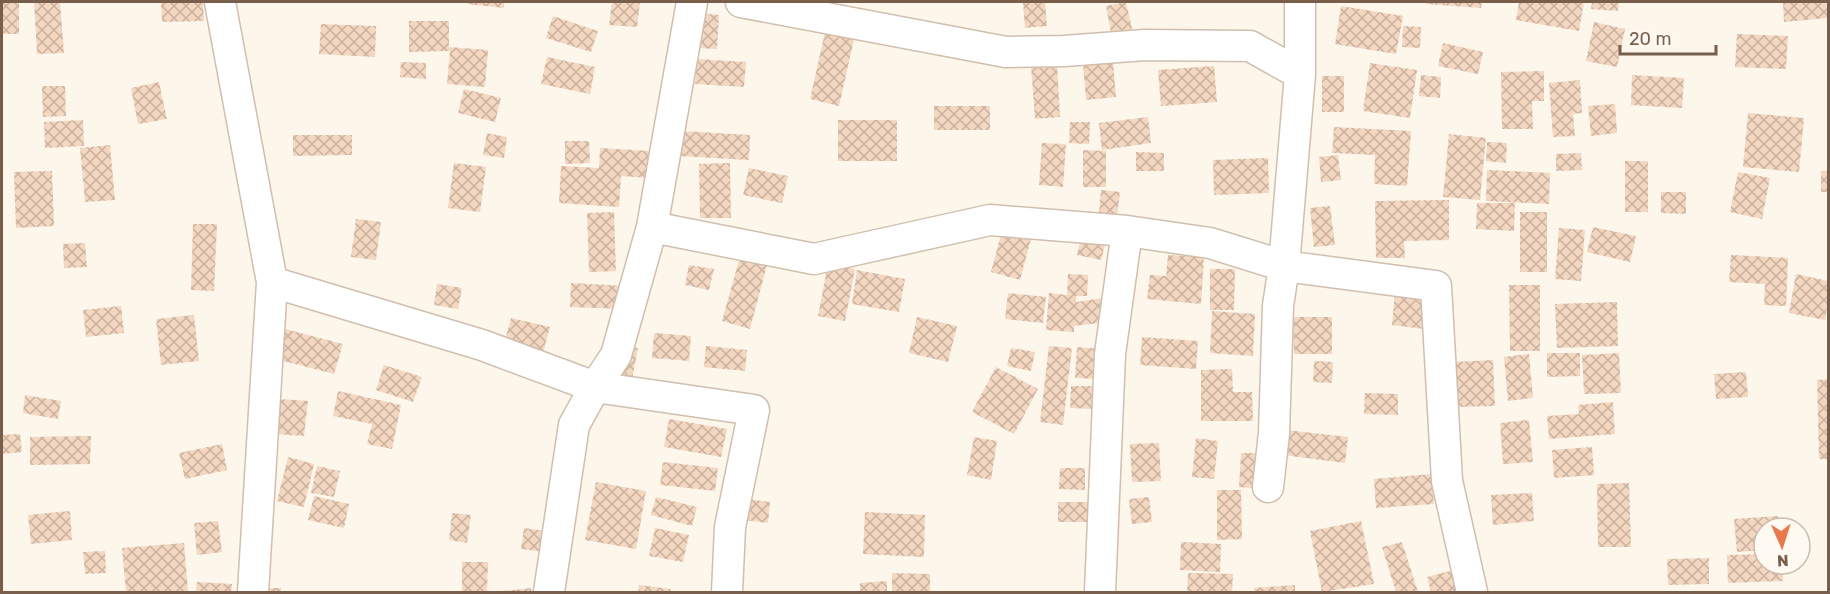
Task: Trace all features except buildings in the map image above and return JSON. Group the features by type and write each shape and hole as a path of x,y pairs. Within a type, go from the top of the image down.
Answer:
{"street":[{"path":"220,2 272,282 253,592"},
{"path":"549,592 574,425 616,355 652,227 692,2"},
{"path":"741,2 1006,52 1064,51 1145,45 1250,46 1300,74"},
{"path":"1268,487 1274,433 1278,306 1284,266 1300,74 1300,2"},
{"path":"652,227 814,259 990,220 1127,231 1210,243 1284,266 1436,286 1447,481 1472,592"},
{"path":"1100,592 1110,354 1127,231"},
{"path":"272,282 482,345 595,387 754,410 730,527 727,592"}]}
